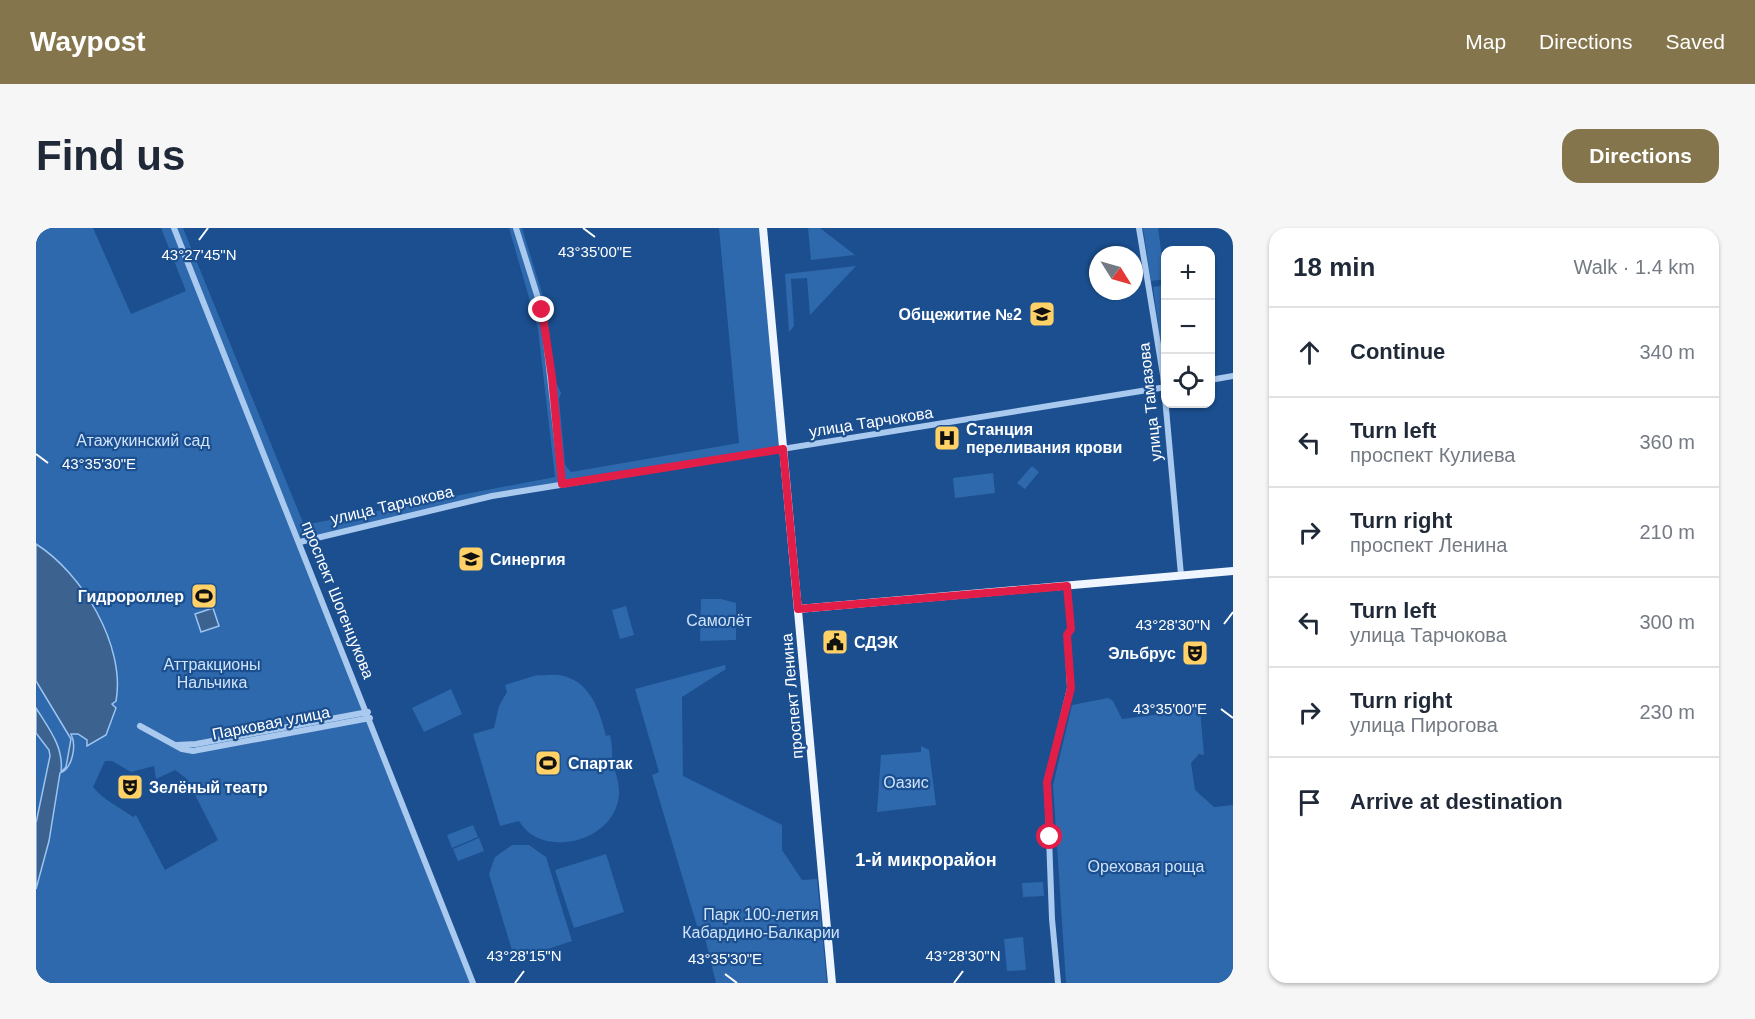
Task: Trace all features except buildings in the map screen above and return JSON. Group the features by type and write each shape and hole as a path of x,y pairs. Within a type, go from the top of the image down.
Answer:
{"main road":[{"name":"проспект Ленина","path":"763,228 832,983"},
{"path":"798,609 1233,571"}],"street":[{"name":"проспект Шогенцукова","path":"174,228 369,715 473,983"},
{"path":"516,228 543,314 562,484"},
{"name":"улица Тамазова","path":"1139,228 1161,368"},
{"path":"1215,379 1233,376"},
{"name":"улица Тарчокова","path":"300,542 455,504 562,484 1161,387"},
{"name":"улица Тамазова","path":"1166,408 1181,575"},
{"path":"1058,983 1047,782 1071,688 1067,635 1071,629 1067,586"},
{"name":"Парковая улица","path":"140,726 193,751 369,715"}],"green space":[{"name":"Атажукинский сад","path":"36,228 93,228 131,314 186,291 161,228 183,228 304,525 555,477 538,329 509,228 522,228 545,303 556,382 561,393 559,399 565,465 571,472 739,443 719,228 763,228 783,449 492,496 300,542 473,983 36,983 36,889 49,841 61,768 54,735 36,708","holes":["105,761 112,761 131,772 154,766 156,779 175,770 187,779 218,840 165,870 136,815 133,817 93,787"]},
{"path":"808,228 820,228 855,255 811,260"},
{"path":"1143,228 1158,228 1161,280 1151,281"},
{"path":"856,266 810,315 807,278 791,279 794,326 789,332 785,274"},
{"path":"1161,286 1161,343 1153,287"},
{"path":"1032,466 1039,472 1025,489 1017,483"},
{"path":"993,473 995,493 955,498 953,478"},
{"name":"Самолёт","path":"701,599 721,599 736,603 736,640 700,641"},
{"path":"626,606 634,635 620,639 612,610"},
{"name":"Парк 100-летия Кабардино-Балкарии","path":"725,665 726,669 682,697 683,776 782,825 782,850 802,880 817,879 827,983 716,983 702,926 697,926 652,775 659,772 635,689"},
{"name":"Спартак","path":"537,675 559,675 570,678 586,689 596,706 606,736 610,735 611,738 613,762 619,788 615,810 607,822 596,831 569,842 540,839 528,832 519,821 500,826 473,734 494,728 499,706 507,692 505,685"},
{"path":"451,689 462,714 424,732 412,708"},
{"name":"Ореховая роща","path":"1108,698 1113,701 1122,719 1200,709 1204,755 1199,754 1191,763 1195,790 1214,807 1233,805 1233,983 1066,983 1053,785 1072,705"},
{"path":"36,733 49,750 50,756 36,822"},
{"name":"Оазис","path":"921,746 929,750 936,805 877,812 881,755 921,752"},
{"path":"473,825 478,837 452,848 447,835"},
{"path":"479,838 484,851 458,861 453,849"},
{"path":"512,845 529,845 546,857 572,941 515,960 489,874 495,857"},
{"path":"606,854 624,912 574,928 555,870"},
{"path":"1043,882 1044,896 1023,897 1022,883"},
{"path":"1023,937 1026,970 1007,971 1004,939"}],"shaded area":[{"path":"36,544 69,573 97,613 114,657 117,680 116,701 112,704 116,708 106,735 87,746 87,740 78,734 71,734 74,745 72,756 68,767 60,773 49,841 36,889 36,823 50,756 49,750 36,733 36,708 58,746 61,772 66,767 71,739 36,681"},
{"path":"213,608 219,626 201,632 195,614"}],"place":[{"name":"Общежитие №2","path":"1042,314"},
{"name":"Станция переливания крови","path":"947,438"},
{"name":"Синергия","path":"471,559"},
{"name":"Гидророллер","path":"204,596"},
{"name":"СДЭК","path":"835,642"},
{"name":"Эльбрус","path":"1195,653"},
{"name":"Спартак","path":"548,763"},
{"name":"Зелёный театр","path":"130,787"}],"district":[{"name":"1-й микрорайон","path":"926,860"}],"route":[{"path":"542,310 552,377 562,484 783,449 798,609 1067,586 1071,629 1067,635 1071,688 1047,782 1050,837"}],"park label":[{"name":"Аттракционы Нальчика","path":"212,673"}]}
